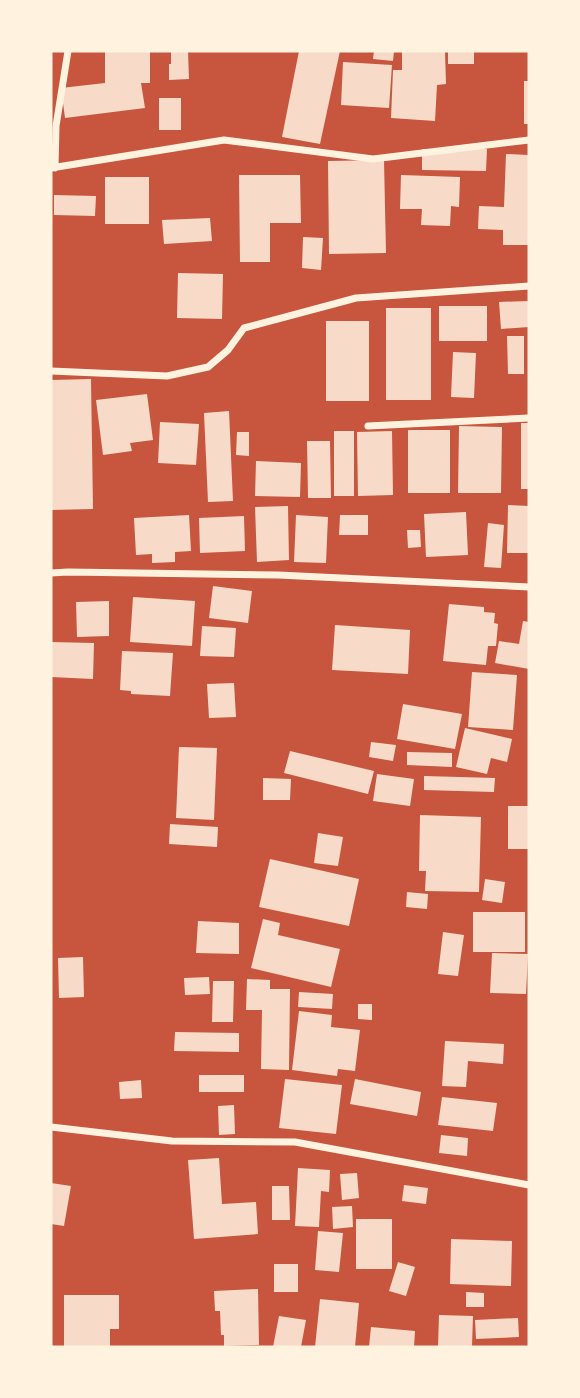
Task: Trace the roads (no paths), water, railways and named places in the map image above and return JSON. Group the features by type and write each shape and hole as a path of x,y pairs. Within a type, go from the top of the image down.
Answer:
{"street":[{"path":"68,51 56,125 53,168 224,140 373,159 529,140"},
{"path":"51,371 167,376 208,367 228,350 244,328 356,298 529,286"},
{"path":"368,426 529,418"},
{"path":"51,573 278,575 529,587"},
{"path":"51,1127 172,1141 295,1142 529,1185"}]}
